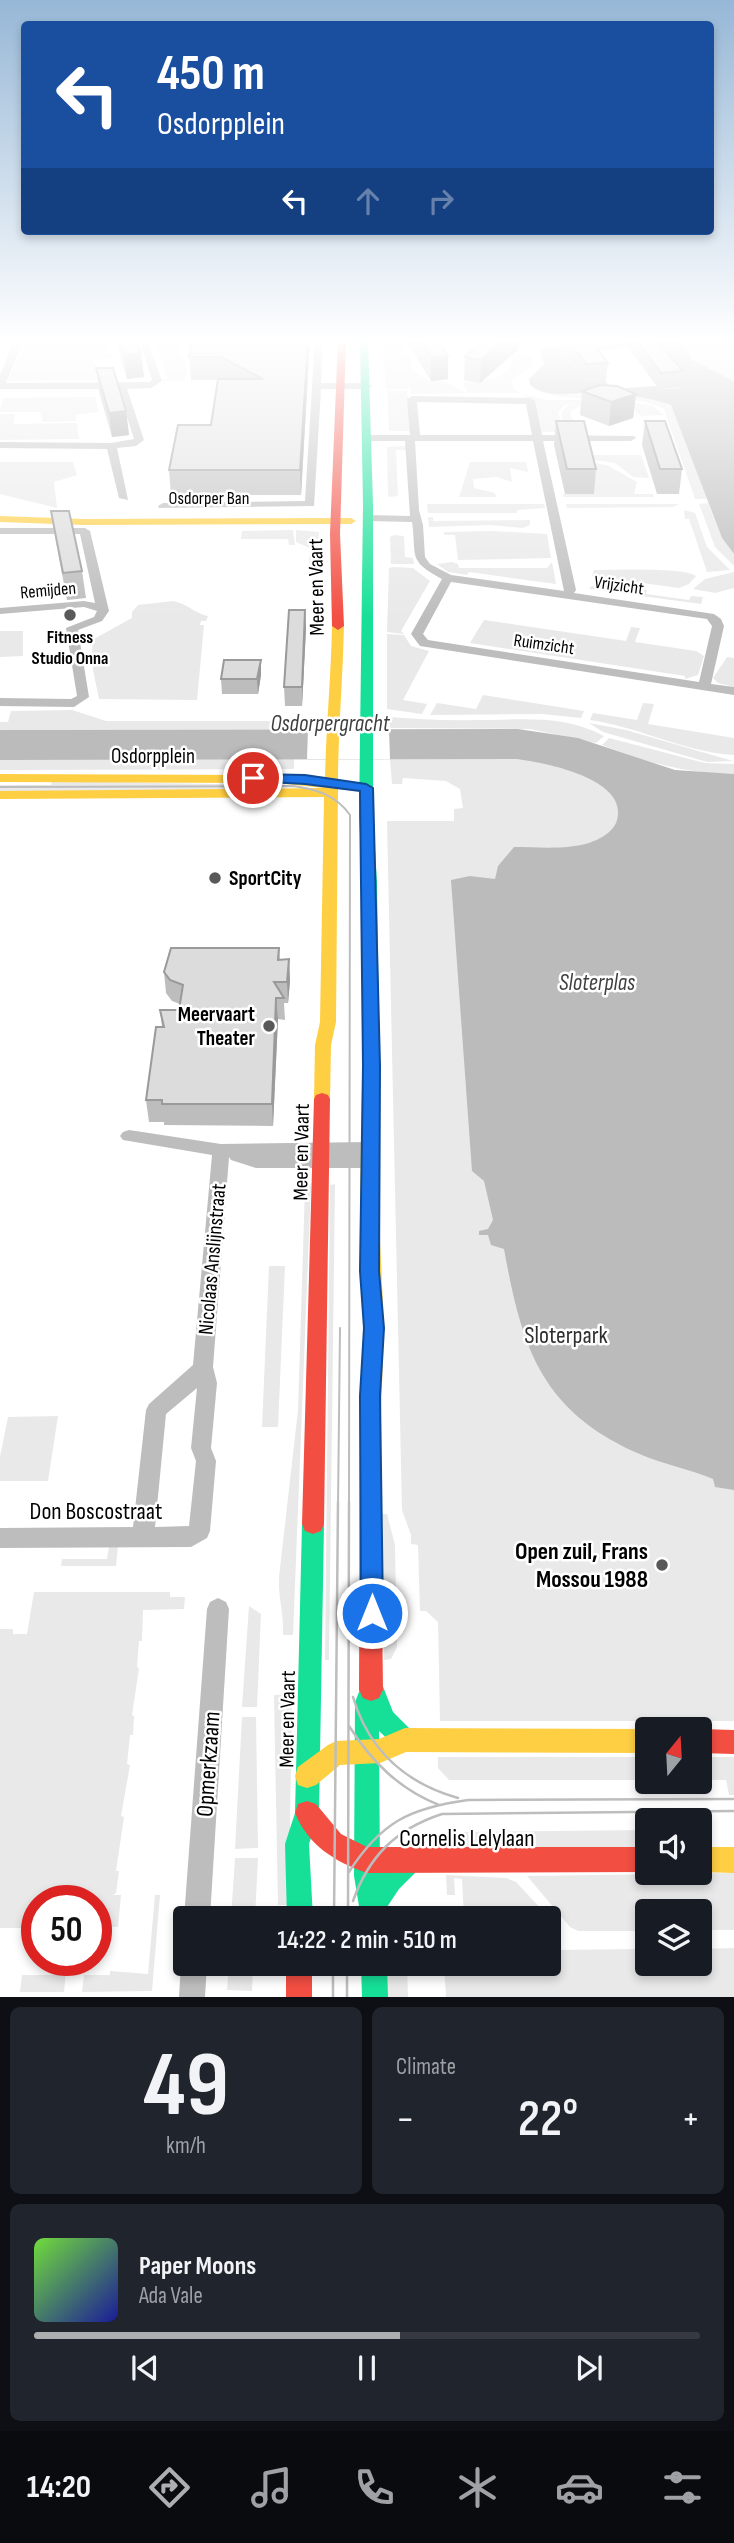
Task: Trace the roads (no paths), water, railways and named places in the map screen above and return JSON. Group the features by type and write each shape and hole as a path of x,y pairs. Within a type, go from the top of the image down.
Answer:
{"main road":[{"name":"Meer en Vaart","path":"300,1906 297,1844 307,1813 324,1045 328,1010 332,730 337,697 336,519 339,432"},
{"path":"367,432 366,788 372,1105 369,1154 370,1271 374,1328 370,1396 373,1685 376,1710 385,1723 405,1740"},
{"name":"Osdorper Ban","path":"0,519 83,523 211,514 368,519"},
{"name":"Osdorpplein","path":"0,778 305,779 324,775 331,782"},
{"name":"Osdorpplein","path":"0,795 295,795 331,782 366,788"},
{"path":"373,1685 367,1702 367,1876 373,1906"},
{"path":"307,1776 336,1753 380,1751 405,1740 635,1741"},
{"path":"712,1741 734,1742"},
{"name":"Cornelis Lelylaan","path":"307,1813 327,1843 348,1855 368,1860 635,1860"},
{"path":"712,1860 734,1860"},
{"path":"377,1906 390,1880 408,1862"},
{"path":"299,1976 299,1997"},
{"path":"374,1976 375,1997"}],"street":[{"path":"0,445 133,444 139,440 137,432"},
{"path":"163,506 211,514 310,504 314,432"},
{"path":"412,432 416,519 422,562 448,578"},
{"path":"537,432 570,590 567,595"},
{"path":"367,438 631,438"},
{"path":"111,446 124,498"},
{"path":"368,519 416,519"},
{"path":"83,523 101,607"},
{"name":"Osdorper Ban","path":"0,531 83,523"},
{"name":"Vrijzicht","path":"448,578 715,618 718,626 704,686"},
{"name":"Ruimzicht","path":"448,578 417,634 424,642 734,691"},
{"name":"Remijden","path":"0,611 84,604 101,607 103,615 72,628 83,697 74,703 0,702"},
{"path":"129,1136 221,1150 256,1161 369,1154"},
{"name":"Nicolaas Anslijnstraat","path":"191,1537 199,1531 206,1461 201,1448 207,1383 203,1367 221,1150"},
{"path":"143,1537 156,1410 195,1378 203,1367"},
{"name":"Don Boscostraat","path":"0,1538 191,1537"},
{"name":"Opmerkzaam","path":"199,1906 218,1609"},
{"path":"192,1997 193,1976"}],"water":[{"path":"681,432 734,432 734,554 722,538"},
{"name":"Sloterplas","path":"518,729 578,738 675,770 734,774 734,1490 715,1487 713,1479 642,1455 608,1438 580,1419 559,1397 542,1373 529,1346 519,1317 504,1249 491,1245 488,1235 479,1235 479,1231 488,1229 493,1220 484,1181 472,1171 451,880 470,876 495,879 498,866 514,847 571,847 602,837 613,828 617,820 617,805 610,793 581,775 516,759 0,760 0,730"}],"tram line":[{"path":"0,787 293,786 325,794 338,802 350,815 349,1504"},
{"path":"338,1504 340,1328"},
{"path":"334,1906 338,1502"},
{"path":"348,1906 349,1502"},
{"path":"353,1697 369,1733 379,1749 392,1762 421,1783 458,1798"},
{"path":"349,1726 367,1751 388,1773 411,1791 439,1805"},
{"path":"349,1872 385,1829 413,1813 448,1803 468,1800 734,1799"},
{"path":"353,1901 367,1871 386,1846 411,1828 442,1814 734,1811"},
{"path":"333,1976 333,1997"},
{"path":"347,1976 347,1997"}],"place":[{"name":"Fitness Studio Onna","path":"70,615"},
{"name":"SportCity","path":"215,878"},
{"name":"Meervaart Theater","path":"269,1026"},
{"name":"Open zuil, Frans Mossou 1988","path":"662,1565"}],"water label":[{"name":"Osdorpergracht","path":"330,723"}],"park label":[{"name":"Sloterpark","path":"566,1335"}]}
